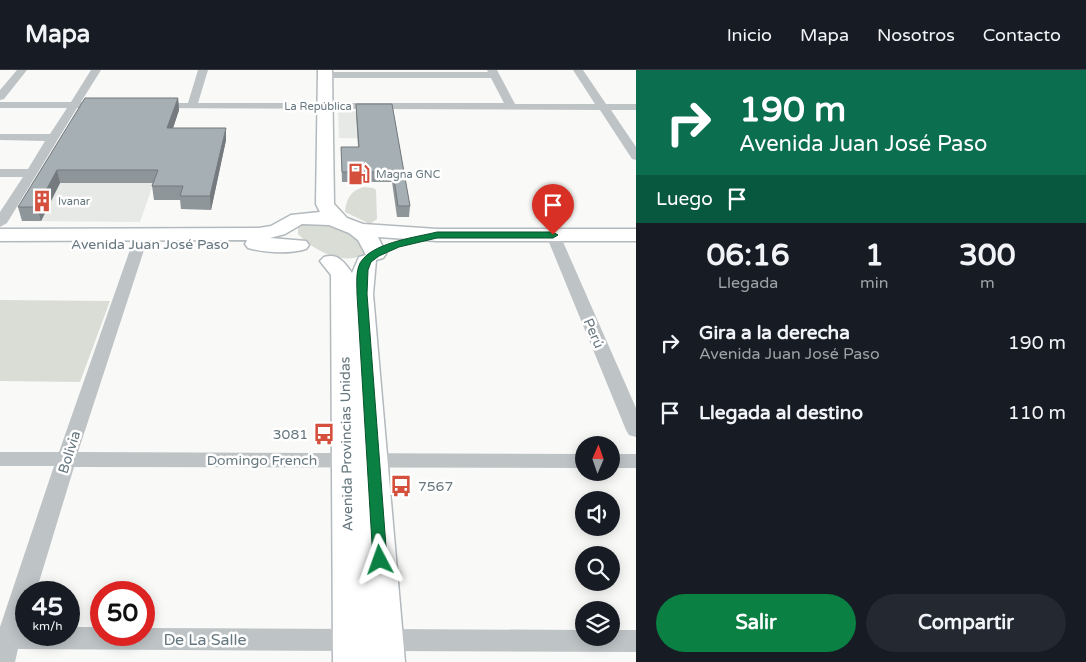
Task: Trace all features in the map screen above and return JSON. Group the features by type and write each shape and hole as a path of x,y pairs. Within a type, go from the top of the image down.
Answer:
{"main road":[{"path":"309,145 317,107 320,72"},
{"path":"317,107 325,204 330,213 369,238 375,245 371,257"},
{"path":"298,215 290,235 299,245 331,261 343,263 371,257 396,245 437,235"},
{"name":"Avenida Juan José Paso","path":"0,235 238,235 276,231 298,215 320,218 349,226"},
{"path":"349,226 437,235 636,235"},
{"name":"Avenida Juan José Paso","path":"0,243 299,245"},
{"name":"Avenida Provincias Unidas","path":"350,651 360,460 363,270 371,257"},
{"name":"Avenida Provincias Unidas","path":"331,261 342,274 360,460 386,651"}],"street":[{"path":"0,98 22,70"},
{"path":"0,223 96,70"},
{"path":"192,106 203,70"},
{"path":"578,70 636,156"},
{"path":"320,72 494,73 511,107"},
{"path":"0,105 114,105"},
{"name":"La República","path":"144,106 636,107"},
{"path":"0,137 54,138"},
{"path":"0,173 32,173"},
{"name":"Perú","path":"553,235 636,430"},
{"name":"Bolivia","path":"2,662 5,638 139,244"},
{"name":"Domingo French","path":"0,459 575,461"},
{"path":"620,461 636,461"},
{"name":"De La Salle","path":"5,638 350,651"},
{"path":"386,651 636,641"}],"shaded area":[{"name":"Ivanar","path":"87,110 179,110 140,222 22,221"},
{"path":"344,111 391,112 396,139 339,138 338,113"},
{"path":"364,187 376,190 377,219 370,224 345,212 350,196 359,188"},
{"path":"319,221 347,231 358,239 368,252 360,257 341,258 312,246 298,234 298,225 302,222"},
{"path":"0,300 110,301 80,382 0,381"}],"building":[{"path":"85,98 178,98 167,128 226,128 210,196 180,196 183,186 152,186 158,170 57,170 37,207 18,207"},
{"path":"356,104 392,104 410,206 398,206 393,172 342,172 341,147 359,147"}],"place":[{"name":"Magna GNC","path":"359,174"},
{"name":"Ivanar","path":"42,201"},
{"name":"3081","path":"324,434"},
{"name":"7567","path":"401,486"}],"route":[{"path":"380,560 362,294 363,270 366,261 396,245 437,235 553,235"}]}
